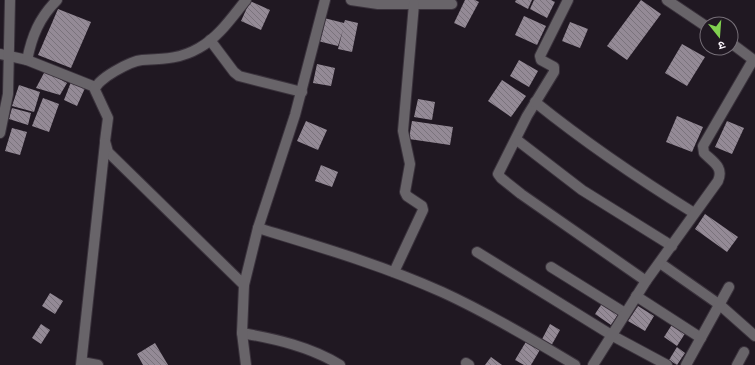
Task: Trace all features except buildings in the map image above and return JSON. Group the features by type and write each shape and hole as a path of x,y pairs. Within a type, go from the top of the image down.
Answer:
{"street":[{"path":"0,133 8,94 5,55 10,0"},
{"path":"27,60 31,41 36,28 47,11 57,0"},
{"path":"98,365 82,363 108,118 95,93 95,87 103,79 132,63 143,60 177,57 193,51 210,40 220,31 246,0"},
{"path":"246,365 242,333 244,285 258,228 302,92 325,0"},
{"path":"351,0 374,3 452,4"},
{"path":"568,0 541,55 541,60 553,66 554,70 535,102 517,140 498,174 501,178 646,281"},
{"path":"667,0 699,21"},
{"path":"394,272 423,210 422,206 407,196 405,192 410,164 403,131 414,4"},
{"path":"210,40 234,72 239,76 302,92"},
{"path":"593,365 613,336 625,313 646,281 660,264 719,177 720,171 718,166 704,153 703,146 754,61 739,50"},
{"path":"5,55 27,60 95,87"},
{"path":"535,102 577,135 629,172 694,213"},
{"path":"517,140 582,190 672,246"},
{"path":"105,141 108,152 244,285"},
{"path":"258,228 394,272 442,292 524,334 575,365"},
{"path":"477,252 613,336 667,365"},
{"path":"660,264 720,305 755,336"},
{"path":"551,267 625,313"},
{"path":"686,365 729,287"},
{"path":"636,296 701,338"},
{"path":"242,333 277,339 340,365"},
{"path":"737,365 744,352"}]}
